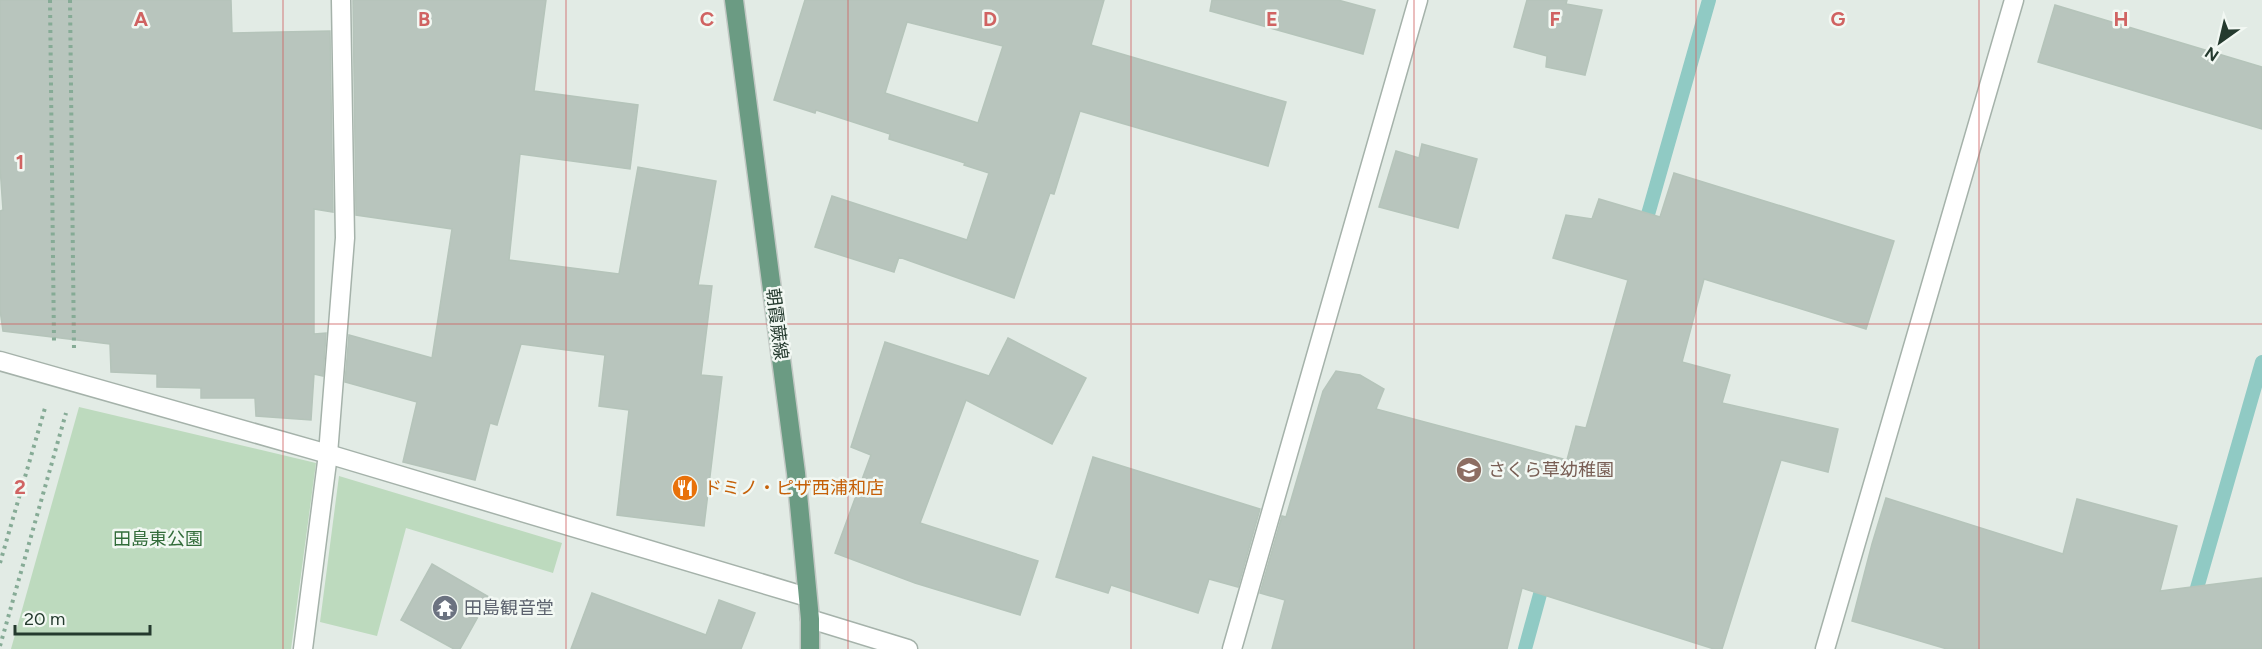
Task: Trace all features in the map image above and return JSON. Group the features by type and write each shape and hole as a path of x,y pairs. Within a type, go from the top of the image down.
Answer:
{"main road":[{"name":"朝霞蕨線","path":"734,0 796,473 810,619 810,649"}],"street":[{"path":"303,649 328,454 345,238 341,0"},
{"path":"1232,649 1418,0"},
{"path":"1825,649 2014,0"},
{"path":"0,361 328,454 807,597"},
{"path":"810,619 908,649"}],"path":[{"path":"0,563 54,378 50,0"},
{"path":"0,646 74,383 70,0"}],"green space":[{"name":"田島東公園","path":"79,407 316,463 291,649 11,649"},
{"path":"339,476 562,543 553,573 406,528 377,636 320,622"}],"building":[{"path":"0,0 231,0 232,33 330,31 333,212 314,209 314,334 326,333 323,376 314,374 311,420 256,416 255,398 201,398 201,388 157,387 157,374 111,372 110,344 3,331 0,310 0,211 3,210 0,167"},
{"path":"353,0 546,0 534,91 638,105 630,169 520,154 509,260 619,274 638,167 716,181 698,285 712,286 701,375 722,377 704,526 617,515 629,410 599,406 605,355 521,344 497,425 490,423 475,480 403,462 417,402 345,382 349,335 432,358 452,229 356,215"},
{"path":"805,0 1104,0 1091,45 1286,102 1268,166 1080,111 1054,194 1050,193 1014,298 899,257 894,272 815,247 832,196 967,240 989,173 889,139 890,134 816,110 815,113 774,100","holes":["907,22 1003,46 978,123 885,93"]},
{"path":"1212,0 1338,0 1375,10 1363,54 1210,11"},
{"path":"1527,0 1567,0 1566,4 1602,10 1585,75 1546,67 1547,56 1514,47"},
{"path":"2055,5 2262,67 2262,129 2038,62"},
{"path":"1422,144 1477,159 1458,228 1379,207 1396,151 1419,158"},
{"path":"1674,173 1894,241 1866,329 1704,279 1682,362 1730,375 1722,403 1838,429 1828,472 1781,460 1722,649 1714,649 1522,588 1507,649 1272,649 1285,600 1260,593 1282,516 1286,517 1323,391 1336,371 1360,375 1384,389 1376,409 1567,460 1576,426 1586,428 1628,280 1553,258 1566,215 1592,219 1599,199 1660,217"},
{"path":"1008,338 1086,378 1052,444 966,400 920,523 1038,561 1020,615 915,583 835,553 871,455 851,447 885,342 989,376"},
{"path":"1093,457 1260,509 1238,587 1209,579 1198,613 1111,585 1108,593 1056,577"},
{"path":"1886,498 2063,554 2077,499 2177,526 2160,591 2262,578 2262,649 1947,649 1852,621"},
{"name":"田島観音堂","path":"432,564 489,597 460,649 454,649 401,620"},
{"path":"592,593 706,635 719,600 755,613 741,649 571,649"}],"waterway":[{"path":"1643,232 1709,0"},
{"path":"2193,602 2262,362"},
{"path":"1525,649 1545,576"}],"place":[{"name":"さくら草幼稚園","path":"1469,470"},
{"name":"ドミノ・ピザ西浦和店","path":"685,488"},
{"name":"田島観音堂","path":"445,608"}]}
